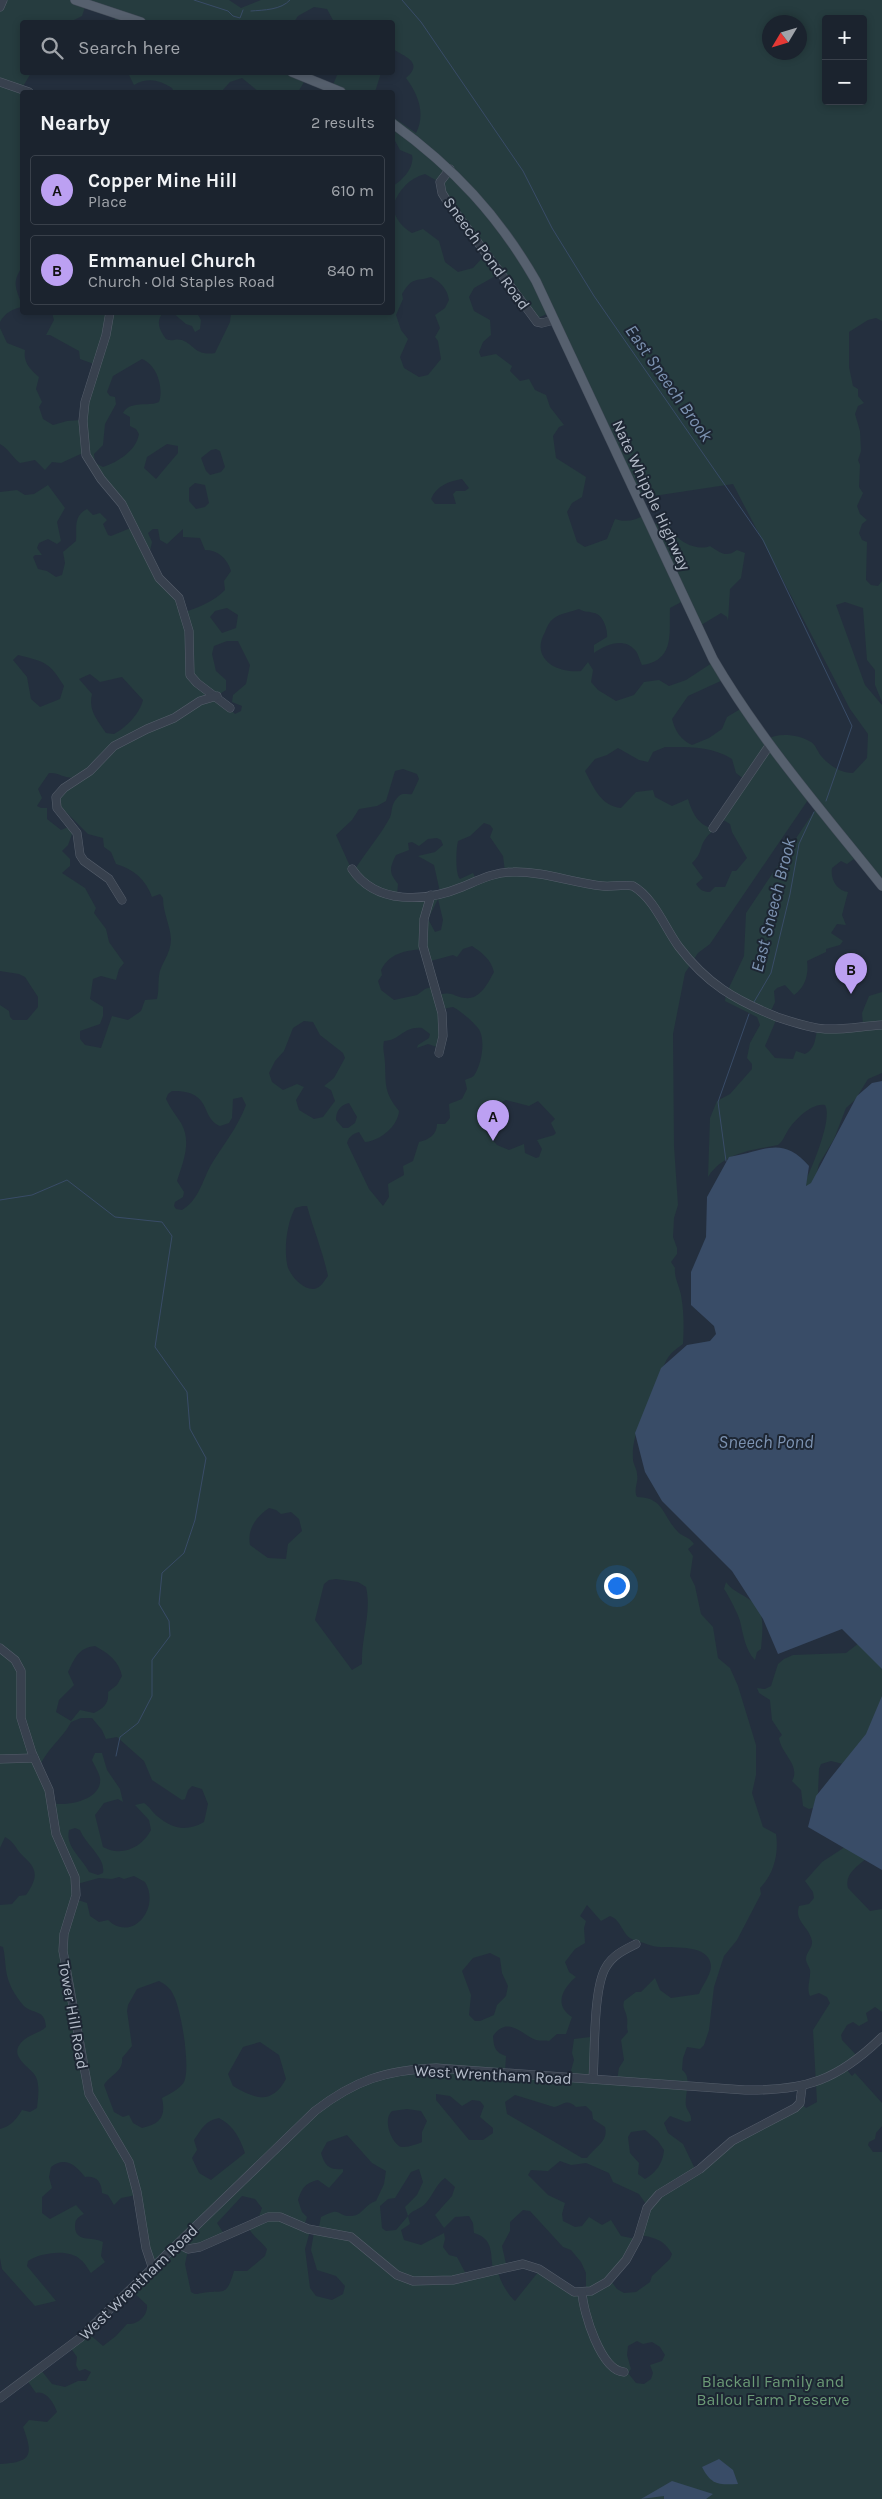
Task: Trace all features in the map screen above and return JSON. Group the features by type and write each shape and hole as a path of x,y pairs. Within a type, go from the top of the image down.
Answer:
{"main road":[{"path":"75,0 135,20"},
{"path":"299,75 336,90"},
{"name":"Nate Whipple Highway","path":"395,125 450,169 480,200 519,252 554,320 706,646 738,701 769,746 882,886"}],"street":[{"path":"0,8 3,0"},
{"path":"0,82 23,90"},
{"name":"Sneech Pond Road","path":"450,169 440,182 442,193 447,201 537,322 542,323 554,320"},
{"path":"110,315 106,336 85,402 83,421 86,455 101,479 122,504 159,578 179,598 189,632 190,675 202,687 217,696 230,708"},
{"path":"122,900 109,879 84,861 80,855 77,833 57,808 56,797 64,788 90,771 114,746 174,718 200,701 217,696"},
{"path":"713,828 769,746"},
{"path":"352,869 366,885 377,892 410,898 454,890 489,876 513,872 603,886 633,886 648,899 669,933 692,962 716,986 743,1003 783,1019 823,1029 882,1025"},
{"path":"431,895 424,918 423,946 442,1013 444,1031 439,1053"},
{"name":"Tower Hill Road","path":"0,1648 15,1660 21,1671 23,1684 20,1714 34,1758 49,1790 58,1840 75,1877 76,1895 64,1934 63,1951 86,2081 97,2109 129,2162 137,2192 144,2241 153,2269"},
{"path":"0,1759 34,1758"},
{"path":"593,2079 599,1995 603,1973 618,1954 636,1944"},
{"name":"West Wrentham Road","path":"0,2398 73,2344 316,2111 342,2091 368,2078 394,2071 436,2068 745,2090 779,2090 802,2087 842,2070 858,2059 882,2037"},
{"path":"178,2244 191,2249 268,2217 280,2217 308,2229 351,2236 404,2279 417,2281 453,2280 523,2264 539,2269 569,2290 582,2292 596,2290 607,2282 626,2260 638,2238 647,2208 654,2198 700,2169 732,2141 795,2108 800,2103 802,2087"},
{"path":"582,2292 583,2305 601,2354 617,2371 624,2372"}],"green space":[{"name":"Blackall Family and Ballou Farm Preserve","path":"0,0 229,0 241,8 261,0 882,0 882,321 876,318 868,320 849,332 849,367 853,386 858,389 858,396 864,403 858,406 855,414 860,431 859,487 863,493 857,506 860,514 867,520 862,524 859,533 862,540 867,542 866,580 871,585 878,586 882,581 882,702 875,685 875,670 867,660 863,608 845,602 836,605 865,685 882,705 882,885 858,856 847,864 841,861 832,868 835,884 848,892 842,915 846,925 837,924 831,933 843,941 840,945 826,949 826,952 807,961 805,980 801,988 794,995 785,985 774,991 775,1002 770,1013 777,1018 765,1046 775,1058 793,1059 796,1051 805,1054 813,1047 817,1030 863,1025 862,1013 869,996 882,992 882,1073 868,1079 855,1100 846,1108 834,1139 819,1164 814,1183 807,1187 805,1182 817,1155 824,1132 827,1112 825,1105 814,1106 803,1113 778,1145 748,1151 730,1158 714,1169 708,1177 710,1118 717,1101 730,1094 752,1069 752,1064 747,1058 750,1043 760,1025 757,1017 725,1001 726,994 744,956 746,913 817,807 810,797 710,944 698,953 685,973 673,1034 674,1146 678,1205 674,1218 673,1237 677,1254 671,1262 675,1268 682,1301 684,1320 683,1344 668,1357 637,1430 633,1459 637,1477 637,1497 653,1500 658,1504 678,1532 694,1544 688,1549 693,1556 690,1576 695,1586 701,1614 713,1627 718,1658 730,1668 738,1686 756,1745 756,1775 752,1793 763,1827 776,1834 777,1841 776,1856 772,1870 760,1888 761,1894 737,1940 724,1956 714,1987 709,2030 704,2045 700,2049 687,2047 683,2058 682,2070 688,2082 686,2106 691,2121 686,2122 670,2116 664,2123 668,2133 683,2144 695,2169 736,2140 800,2103 806,2108 817,2102 813,2030 830,2003 827,1997 819,1993 810,1996 809,1993 810,1970 806,1959 812,1941 800,1920 798,1911 799,1906 809,1904 814,1898 813,1892 805,1881 822,1862 851,1843 866,1859 850,1875 847,1883 848,1888 870,1911 882,1909 882,2012 875,2007 866,2013 868,2021 859,2026 853,2022 847,2025 841,2035 842,2040 859,2058 846,2069 852,2076 855,2073 882,2103 882,2126 876,2133 875,2139 869,2142 868,2145 873,2152 882,2152 882,2499 0,2499 0,2464 24,2459 29,2451 23,2427 29,2420 47,2422 57,2412 49,2398 43,2393 36,2393 27,2380 41,2370 52,2384 65,2387 78,2381 86,2381 91,2372 85,2369 79,2371 76,2365 77,2357 70,2347 88,2333 103,2346 127,2324 141,2319 146,2313 147,2305 131,2290 152,2269 136,2195 121,2198 114,2205 108,2195 102,2193 98,2180 92,2177 85,2177 78,2169 66,2162 61,2162 51,2167 49,2177 52,2188 42,2197 42,2213 50,2219 76,2205 84,2214 76,2220 75,2226 78,2235 103,2242 101,2256 105,2262 91,2273 82,2261 76,2256 69,2254 47,2254 28,2261 27,2266 56,2301 35,2306 2,2269 0,2258 0,2129 13,2122 22,2110 30,2112 37,2108 38,2084 36,2077 21,2061 17,2051 19,2045 25,2039 46,2027 41,2014 23,2005 14,1993 7,1975 3,1947 0,1946 0,1905 12,1904 19,1896 26,1895 35,1875 29,1862 5,1837 0,1848 0,1005 9,1011 10,1017 13,1020 27,1020 38,1007 38,997 25,977 19,974 0,971 0,492 17,490 25,495 34,494 48,485 65,508 57,522 61,541 57,544 48,539 39,543 37,548 42,555 35,555 33,557 38,569 47,571 56,577 62,575 65,563 63,552 76,541 78,519 87,509 93,515 100,513 107,520 103,524 108,535 111,536 133,527 85,452 61,463 52,462 45,470 35,460 20,463 0,444 0,328 7,343 25,350 26,362 39,377 36,389 42,402 39,407 43,419 53,425 67,421 82,420 94,364 80,359 79,351 50,335 46,335 54,320 53,315 162,315 159,319 160,329 166,339 182,340 199,352 208,354 215,353 230,322 231,315 395,315 395,214 402,226 408,231 412,233 423,229 439,241 445,262 458,272 473,268 485,255 439,182 425,174 409,182 402,189 395,201 395,184 410,168 412,155 400,150 395,141 395,118 416,133 419,126 420,111 417,97 406,78 413,68 413,64 407,57 395,50 395,20 333,20 327,9 314,7 298,16 295,20 115,20 117,14 86,4 82,16 74,20 20,20 20,75 30,75 22,90 20,90 20,270 16,283 20,308 9,312 0,322","holes":["499,274 538,318 549,313 636,495 644,491 647,497 733,484 850,709 868,734 867,758 853,773 844,772 832,766 822,757 813,743 806,739 782,735 766,740 742,708 727,717 722,729 709,738 692,745 685,741 677,731 672,719 688,696 725,679 715,661 686,680 669,686 659,680 644,682 634,695 616,701 598,690 591,682 593,670 588,662 581,671 572,671 555,667 543,657 541,641 548,625 559,615 579,609 597,614 606,627 607,637 594,645 594,653 609,645 620,643 630,646 636,651 642,665 653,662 660,658 668,644 670,608 685,600 698,627 721,613 727,617 728,621 730,589 741,578 745,553 737,550 727,554 710,546 695,547 680,540 667,522 659,522 651,526 645,515 631,520 615,519 607,539 585,547 577,542 567,512 572,503 582,497 586,477 556,458 553,436 559,427 564,425 550,407 546,395 535,390 529,379 520,381 510,371 512,366 496,354 481,357 479,352 483,342 491,335 490,320 474,311 469,297 474,288","431,277 443,287 449,300 445,308 435,315 440,328 435,337 438,341 441,359 428,375 419,377 404,368 400,357 408,339 401,330 396,315 403,299 402,294 409,284","142,359 152,366 161,390 159,402 130,406 126,409 123,413 130,417 130,426 136,429 139,434 137,440 125,455 103,467 95,463 94,454 103,445 105,424 116,404 115,397 110,396 107,392 113,376","167,444 178,446 178,453 156,479 144,468 147,457","216,449 220,451 225,467 221,472 210,475 206,471 201,458 211,450","462,479 469,488 465,491 456,491 453,494 456,504 435,504 431,499 433,494 444,485","195,483 205,485 209,503 205,507 196,509 189,501 189,488","153,529 158,529 160,540 167,544 183,529 183,537 200,538 205,550 218,553 229,566 231,571 224,581 225,590 206,603 185,612 146,553 150,551 152,542 148,533","227,608 238,615 236,628 222,633 210,617 215,611","227,641 238,641 250,665 246,684 233,695 232,702 242,706 241,711 235,714 216,696 226,690 226,680 216,671 212,654 214,646","18,655 35,659 50,667 64,686 60,699 40,707 31,699 27,677 13,660","90,674 100,682 122,677 143,700 132,720 114,734 106,733 92,710 92,694 79,679","665,747 708,749 732,759 736,773 745,780 720,818 730,824 732,832 747,858 736,871 732,871 725,887 715,887 708,892 702,890 696,884 703,878 692,863 698,856 704,841 713,828 700,821 688,799 672,806 655,797 653,790 636,792 621,808 614,807 603,800 585,771 595,759 607,755 618,748 639,760 648,762 653,752","403,769 417,774 419,779 412,794 400,795 395,800 390,818 353,873 336,835 352,820 359,809 377,806 386,801 395,771","49,773 70,778 80,777 63,792 59,805 88,834 103,838 104,847 111,852 116,864 134,872 143,880 152,897 160,894 163,898 171,945 160,972 157,999 145,1000 141,1011 128,1020 112,1016 101,1048 85,1045 80,1039 80,1031 100,1024 103,1016 103,1007 90,999 93,979 101,976 116,980 119,969 124,963 109,942 106,929 94,913 96,908 85,888 62,873 70,866 70,859 62,851 68,845 74,829 71,826 61,830 47,819 47,808 37,806 42,798 38,789","484,823 490,825 493,829 490,837 503,856 505,872 476,879 473,873 460,879 457,867 458,841 470,836","437,838 441,840 443,845 435,852 418,856 434,865 440,892 397,896 398,884 391,871 392,864 396,855 409,850 408,843 412,842 419,846 428,839","438,899 443,920 441,930 435,932 428,919","472,946 480,951 491,964 494,972 479,994 470,998 450,994 438,995 434,986 425,989 417,995 394,1000 381,990 378,981 382,975 381,970 393,956 422,949 427,962 453,955 457,957 463,949","453,1007 463,1014 478,1028 482,1038 480,1064 474,1075 465,1080 467,1089 462,1099 449,1104 450,1118 445,1124 437,1124 437,1128 431,1136 419,1142 413,1161 403,1166 404,1175 388,1184 389,1197 383,1206 369,1189 347,1143 351,1136 359,1132 365,1142 382,1136 392,1127 398,1117 399,1111 388,1094 387,1089 383,1050 384,1041 394,1039 410,1029 422,1028 430,1034 429,1038 418,1045 417,1048 428,1044 440,1048 442,1009","304,1021 313,1022 320,1035 343,1053 345,1058 334,1078 324,1086 331,1090 335,1101 323,1117 314,1119 299,1110 296,1100 304,1087 297,1084 283,1090 272,1082 269,1073 275,1061 284,1051 293,1028","172,1091 194,1095 204,1105 214,1122 220,1126 229,1123 232,1118 233,1099 242,1097 246,1105 235,1128 211,1165 196,1196 182,1210 176,1209 174,1206 175,1202 183,1197 184,1192 177,1181 182,1167 186,1137 181,1123 166,1099","506,1100 529,1106 538,1101 555,1119 551,1123 556,1133 537,1140 542,1149 539,1157 536,1158 525,1153 524,1144 509,1150 497,1145 487,1134 486,1122 493,1109","349,1103 357,1117 355,1123 348,1128 343,1128 336,1120 338,1111 343,1105","307,1206 328,1276 319,1287 314,1289 305,1287 297,1281 287,1264 287,1235 295,1208","269,1508 281,1514 291,1512 299,1519 302,1531 288,1544 286,1559 268,1558 250,1545 251,1529 260,1515","329,1580 358,1582 366,1587 368,1606 362,1664 352,1670 315,1620 324,1584","95,1646 104,1652 112,1658 121,1671 122,1676 117,1685 108,1692 108,1700 103,1707 94,1713 80,1710 71,1721 56,1712 59,1700 74,1685 68,1672 75,1658 85,1649","81,1718 92,1718 102,1730 106,1739 117,1737 144,1761 152,1780 182,1800 185,1799 188,1790 192,1786 202,1789 208,1804 204,1822 191,1827 180,1828 169,1824 157,1816 144,1803 135,1805 149,1820 151,1830 147,1836 137,1846 124,1851 110,1850 103,1847 95,1815 104,1803 118,1799 123,1802 120,1789 107,1770 102,1753 95,1753 92,1760 100,1778 96,1792 90,1797 74,1803 51,1803 43,1785 40,1774 42,1761 71,1722","75,1828 80,1830 102,1862 103,1873 98,1875 89,1872 69,1842 69,1830","134,1876 145,1882 149,1892 147,1912 134,1925 126,1927 117,1926 108,1920 99,1922 90,1916 87,1903 75,1899 77,1884 99,1878 112,1879 119,1877 124,1879","587,1905 601,1921 610,1916 614,1918 627,1935 634,1940 657,1947 690,1949 705,1954 711,1966 708,1977 699,1994 671,1998 660,1990 655,1978 641,1992 636,1992 624,2001 623,2006 627,2018 628,2032 621,2040 624,2060 619,2068 617,2080 593,2078 595,2040 590,2037 574,2039 572,2053 574,2060 569,2078 505,2071 506,2056 499,2053 494,2044 493,2036 499,2030 504,2027 515,2028 536,2040 549,2041 557,2034 566,2034 572,2017 566,2012 561,2002 564,1991 576,1977 569,1972 565,1962 575,1949 585,1943 584,1928 586,1921 580,1916","490,1953 500,1958 502,1973 508,1986 506,1996 497,2005 494,2015 480,2021 475,2021 469,2015 471,1995 462,1971 473,1958","159,1981 165,1985 176,2001 186,2052 186,2075 184,2082 177,2090 162,2098 163,2110 161,2118 154,2124 142,2128 133,2123 129,2115 123,2117 114,2112 104,2085 119,2070 122,2058 132,2046 127,2011 128,2005 137,1989","260,2042 279,2055 286,2079 275,2093 262,2097 249,2094 233,2086 228,2074 243,2047","436,2094 450,2096 462,2106 472,2100 480,2101 484,2106 480,2117 493,2128 493,2133 483,2140 469,2140 436,2100","515,2095 554,2107 565,2103 573,2104 576,2107 586,2106 592,2112 593,2119 605,2127 606,2132 600,2144 587,2158 582,2158 507,2114 505,2102","407,2109 421,2111 427,2121 422,2132 422,2142 411,2146 399,2146 390,2134 389,2115 392,2111","219,2118 235,2132 245,2153 211,2180 199,2173 192,2158 197,2150 194,2140 204,2126 210,2121","645,2130 658,2141 664,2150 656,2171 645,2179 638,2174 639,2163 630,2153 628,2137 631,2132","347,2135 372,2163 386,2171 384,2184 376,2201 369,2204 362,2212 356,2215 347,2216 333,2212 321,2217 318,2231 314,2232 311,2250 317,2270 336,2276 345,2286 343,2294 332,2300 316,2296 310,2288 305,2249 310,2231 304,2226 307,2217 302,2212 298,2200 307,2184 318,2180 329,2188 343,2172 343,2169 329,2167 324,2162 321,2153 327,2142","560,2161 571,2165 586,2163 609,2173 613,2182 639,2194 648,2207 639,2235 654,2238 666,2245 672,2254 670,2259 652,2276 650,2282 636,2292 624,2293 617,2289 611,2281 636,2239 621,2236 611,2220 602,2225 589,2217 582,2226 575,2227 563,2221 562,2214 565,2203 548,2195 528,2175 531,2170 548,2171","419,2169 423,2182 417,2195 405,2207 408,2216 396,2230 386,2231 382,2228 380,2206 388,2199 395,2198 411,2172","445,2178 455,2187 452,2196 435,2215 444,2228 455,2217 469,2216 473,2223 474,2233 485,2239 490,2247 493,2269 467,2276 457,2257 449,2255 443,2247 444,2233 421,2245 404,2240 401,2230 410,2224 408,2216 425,2204","242,2196 255,2199 262,2208 257,2222 249,2229 267,2249 265,2256 247,2271 234,2271 229,2286 223,2291 196,2294 191,2292 185,2264 188,2250 226,2237 217,2223","523,2210 530,2211 563,2247 571,2250 581,2262 586,2273 586,2292 569,2287 539,2271 515,2301 504,2287 497,2269 506,2264 502,2246 510,2231 510,2222","637,2341 643,2344 652,2342 660,2347 665,2355 662,2361 650,2365 653,2373 651,2379 644,2384 636,2383 628,2373 631,2369 627,2355 628,2346"]},
{"path":"129,75 302,75 307,77 299,90 257,90 242,78 230,82 223,90 173,90 167,85 153,80 134,85"},
{"path":"337,75 380,75 376,90 323,90 326,85 332,87"},
{"path":"175,315 198,315 201,320 200,329 195,332 192,326 186,324"},
{"path":"726,1582 732,1589 754,1603 760,1612 762,1618 761,1649 757,1652 755,1660 743,1636 738,1615 724,1589"},
{"path":"863,1640 882,1661 882,1717 847,1765 831,1761 821,1764 818,1793 813,1808 809,1809 803,1806 801,1790 792,1781 794,1770 781,1744 779,1738 782,1735 772,1720 770,1700 759,1693 757,1688 765,1689 771,1686 778,1664 784,1659 793,1655 846,1653"}],"water":[{"name":"Sneech Pond","path":"882,1081 882,1669 842,1629 778,1654 763,1619 732,1571 662,1501 645,1472 635,1433 661,1368 687,1345 710,1341 716,1334 714,1326 691,1305 691,1272 706,1237 707,1197 729,1157 762,1149 781,1148 790,1150 809,1166 806,1186 811,1183 857,1096 872,1083"},
{"path":"882,1696 882,1870 808,1827 816,1796 866,1734"},
{"path":"719,2459 733,2470 738,2484 716,2483 705,2473 702,2467"},
{"path":"672,2481 713,2494 706,2499 664,2499 664,2496 641,2499"}],"waterway":[{"name":"East Sneech Brook","path":"194,0 228,11 233,16 240,18 243,10"},
{"name":"East Sneech Brook","path":"251,11 277,8 290,0"},
{"name":"East Sneech Brook","path":"402,0 421,22 523,171 552,228 594,296 763,540 852,726 826,801"},
{"name":"East Sneech Brook","path":"754,1002 771,973 790,894 799,844 814,812"},
{"name":"East Sneech Brook","path":"726,1161 718,1102 749,1014"},
{"path":"0,1200 32,1195 67,1180 115,1217 162,1222 172,1236 155,1347 187,1392 190,1429 206,1458 195,1520 184,1553 162,1573 159,1604 169,1621 170,1636 152,1660 152,1696 138,1723 120,1737 116,1756"}],"place":[{"name":"Emmanuel Church","path":"851,994"},
{"name":"Copper Mine Hill","path":"493,1141"}]}
